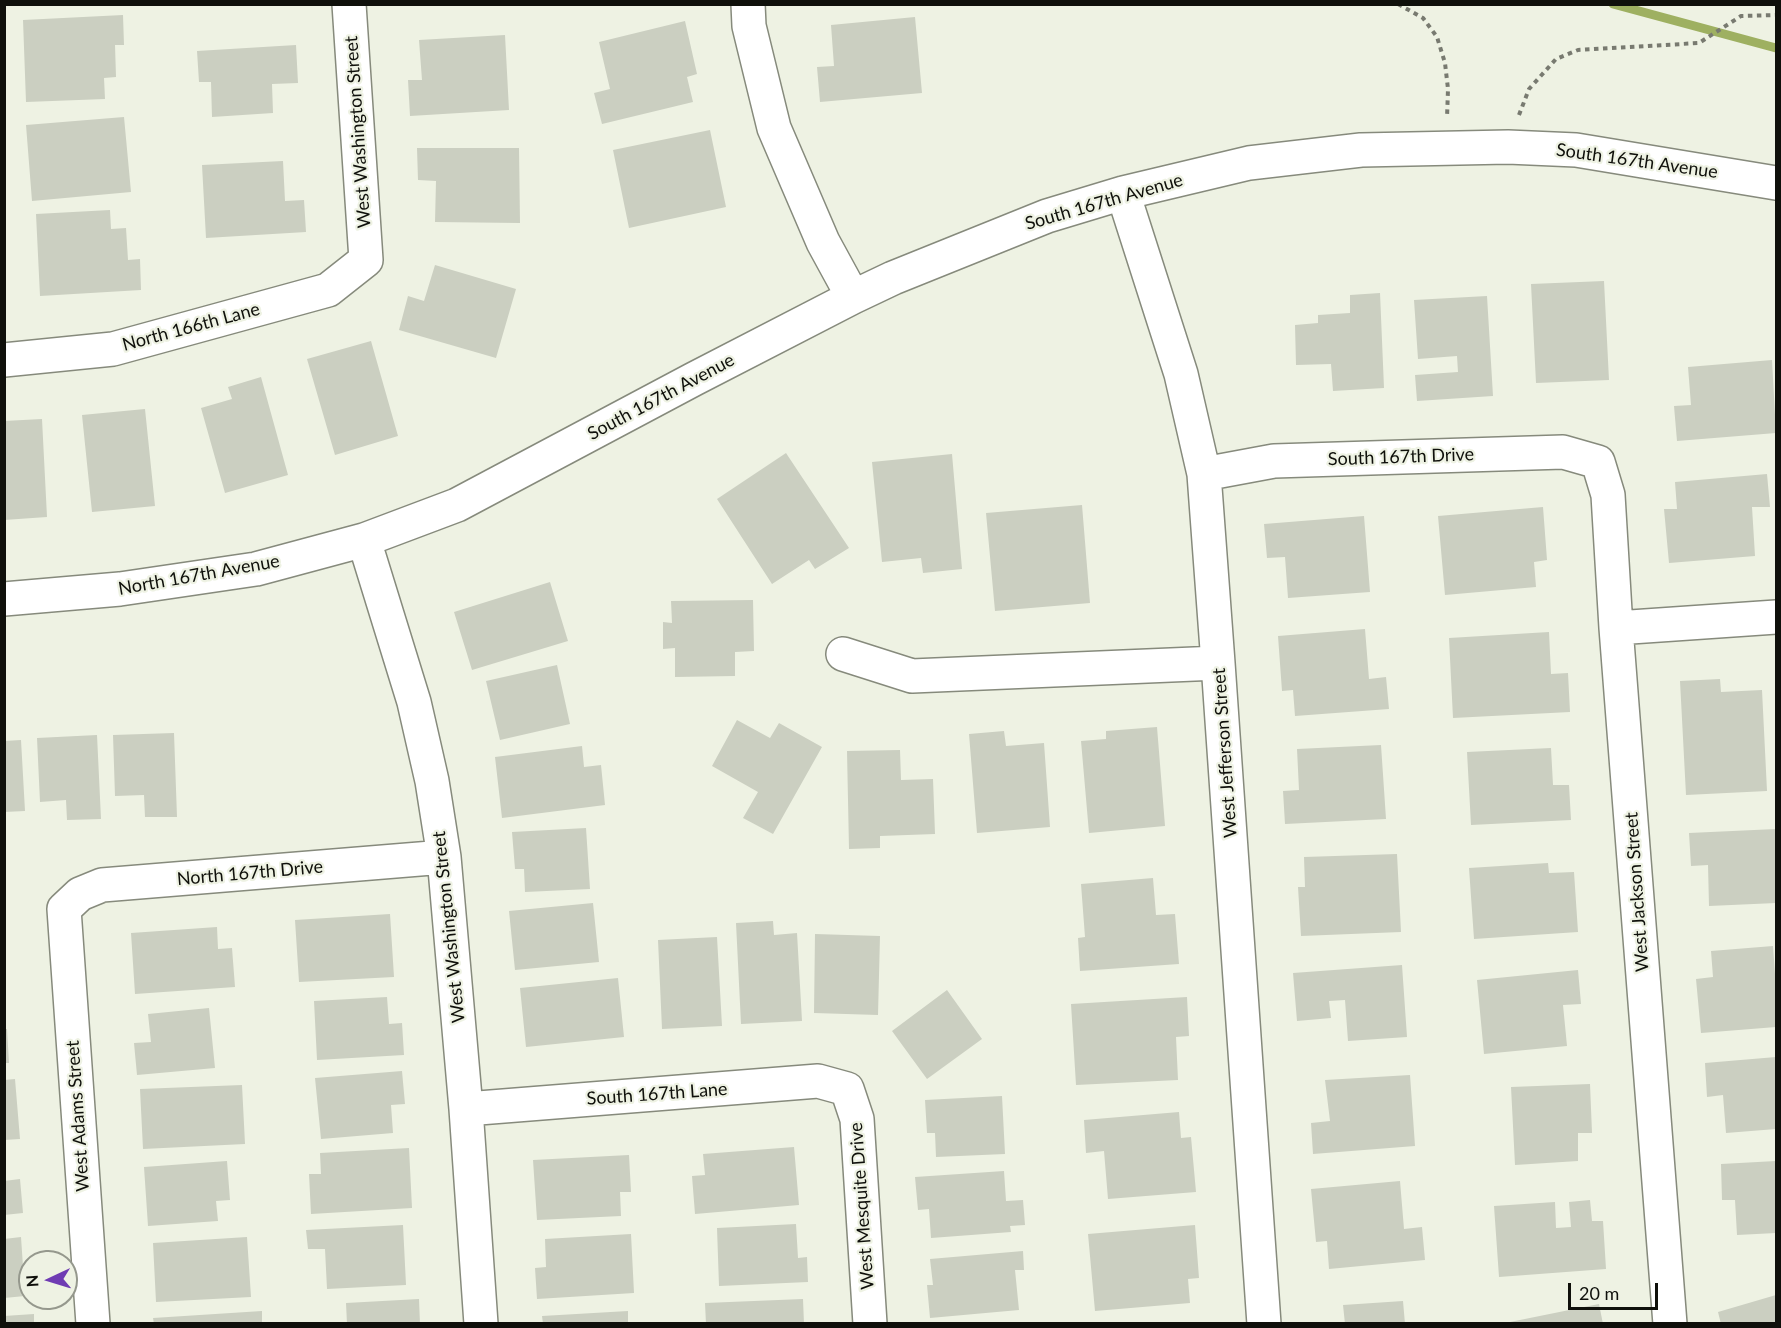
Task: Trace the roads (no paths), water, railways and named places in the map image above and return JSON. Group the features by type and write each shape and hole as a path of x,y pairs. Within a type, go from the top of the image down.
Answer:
{"street":[{"name":"West Washington Street","path":"349,4 366,260"},
{"path":"748,4 750,26 774,128 823,242 853,297"},
{"name":"South 167th Avenue","path":"457,505 694,379 893,278 1047,216 1123,193 1249,163 1361,150 1508,147 1576,150 1776,183"},
{"name":"West Jefferson Street","path":"1123,193 1181,374 1204,474 1264,1323"},
{"name":"North 166th Lane","path":"4,360 113,349 328,290 366,260"},
{"name":"South 167th Drive","path":"1204,474 1274,461 1563,452 1598,462"},
{"name":"West Jackson Street","path":"1598,462 1608,495 1616,628 1670,1323"},
{"name":"North 167th Avenue","path":"4,599 120,589 256,569 364,540 457,505"},
{"name":"West Washington Street","path":"364,540 414,702 432,781 444,857 466,1109 481,1323"},
{"path":"1616,628 1776,617"},
{"path":"843,654 912,676 1218,663"},
{"name":"North 167th Drive","path":"64,909 80,894 102,885 444,857"},
{"name":"West Adams Street","path":"64,909 93,1323"},
{"name":"South 167th Lane","path":"466,1109 818,1082 847,1089"},
{"name":"West Mesquite Drive","path":"847,1089 857,1119 870,1323"}],"waterway":[{"path":"1613,4 1776,48"}]}
